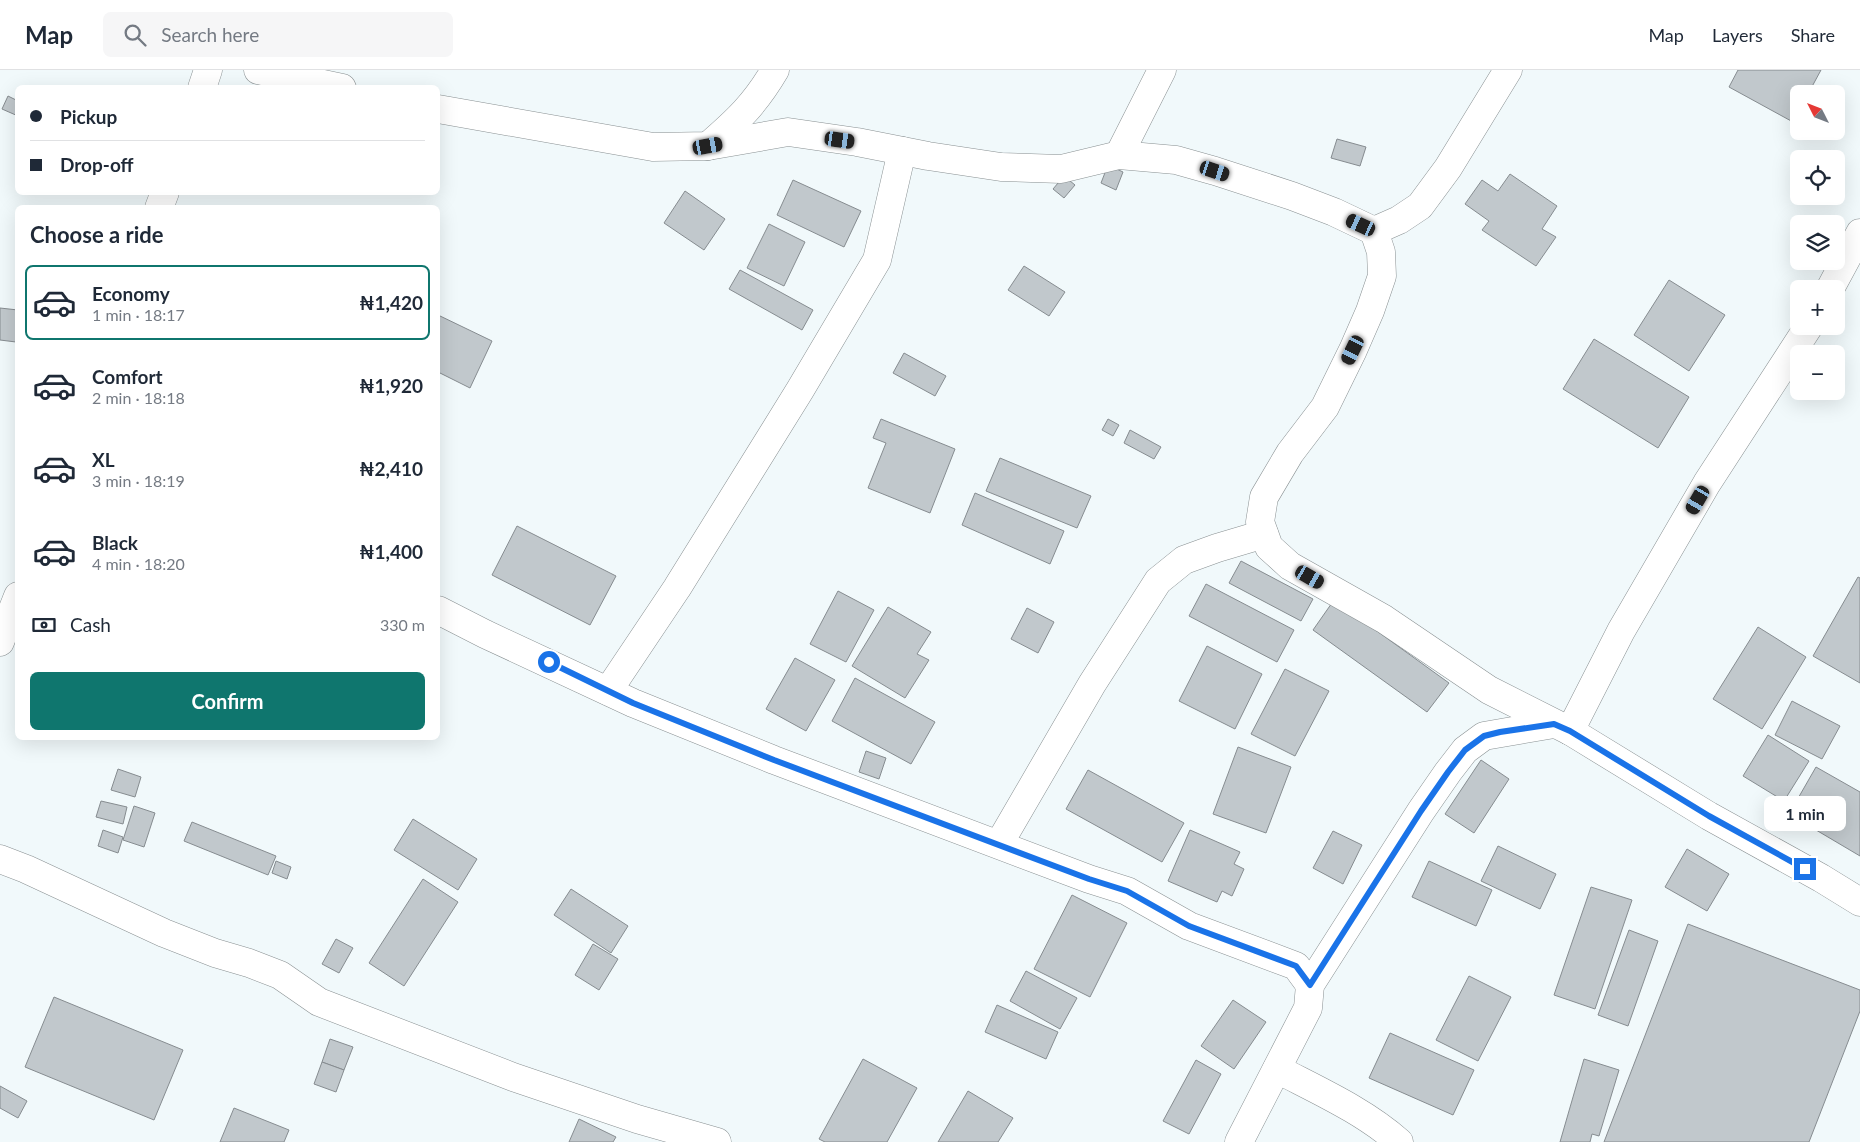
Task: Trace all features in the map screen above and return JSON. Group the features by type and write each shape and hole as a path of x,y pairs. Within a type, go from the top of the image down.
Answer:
{"street":[{"path":"203,85 208,70"},
{"path":"258,70 328,85"},
{"path":"708,146 740,119 761,94 775,70"},
{"path":"1119,155 1162,70"},
{"path":"1374,231 1399,220 1420,206 1448,168 1508,70"},
{"path":"440,109 653,147 708,146 788,132 1001,167 1061,169 1119,155 1176,160 1215,171 1334,212 1374,231 1381,252 1382,276 1370,311 1325,407 1290,453 1264,497 1260,522 1269,547 1290,566 1384,619 1490,690 1562,727 1709,816 1821,878 1860,902"},
{"path":"608,691 676,588 800,390 877,260 902,151"},
{"path":"1835,280 1860,233"},
{"path":"1562,727 1621,631 1707,483 1802,335"},
{"path":"999,844 1092,684 1158,581 1184,560 1264,534"},
{"path":"0,642 15,604"},
{"path":"440,611 633,703 774,760 1089,879 1127,891 1189,926 1296,966 1310,985"},
{"path":"1490,690 1505,724 1500,732"},
{"path":"1239,1142 1308,1008 1310,985 1382,871 1448,772 1465,750 1484,736 1500,732 1562,727"},
{"path":"0,859 26,869 164,933 215,953 280,974 319,1002 386,1026 513,1077 637,1119 717,1142"},
{"path":"1277,1069 1345,1104 1389,1133 1399,1142"}],"building":[{"path":"1738,70 1821,70 1813,85 1790,85 1790,120 1729,87"},
{"path":"8,96 15,100 15,115 2,109"},
{"path":"1337,139 1366,147 1360,166 1331,158"},
{"path":"1108,165 1123,172 1116,190 1101,183"},
{"path":"1510,174 1557,206 1542,229 1556,237 1536,266 1482,230 1489,221 1465,204 1482,180 1498,191"},
{"path":"1064,176 1075,185 1064,198 1053,189"},
{"path":"793,180 861,211 844,247 777,215"},
{"path":"685,191 725,219 704,250 664,223"},
{"path":"769,224 805,242 784,286 747,268"},
{"path":"1024,266 1065,292 1049,316 1008,290"},
{"path":"740,270 813,310 802,330 729,289"},
{"path":"1669,280 1725,315 1689,371 1634,335"},
{"path":"0,308 15,310 15,342 0,340"},
{"path":"440,316 492,341 470,388 440,373"},
{"path":"1594,339 1689,397 1658,448 1563,389"},
{"path":"904,353 946,376 935,396 893,373"},
{"path":"881,419 955,449 930,513 868,488 886,443 873,438"},
{"path":"1108,419 1119,425 1113,436 1102,430"},
{"path":"1130,430 1161,447 1154,459 1124,443"},
{"path":"1000,458 1091,496 1077,528 986,491"},
{"path":"975,493 1064,531 1050,564 962,525"},
{"path":"517,526 616,576 590,625 492,575"},
{"path":"1241,561 1313,599 1301,621 1229,583"},
{"path":"1858,577 1860,578 1860,683 1813,656"},
{"path":"1206,584 1294,630 1277,662 1189,616"},
{"path":"838,591 874,610 846,662 810,644"},
{"path":"1334,600 1449,683 1427,712 1313,630"},
{"path":"888,607 931,632 917,654 929,660 905,698 852,666"},
{"path":"1027,608 1054,622 1038,653 1011,639"},
{"path":"1758,627 1806,657 1762,729 1713,699"},
{"path":"1207,646 1262,674 1235,729 1179,701"},
{"path":"795,658 835,680 806,731 766,709"},
{"path":"1285,669 1329,691 1295,756 1251,734"},
{"path":"855,678 935,722 911,764 832,721"},
{"path":"1792,701 1840,726 1822,759 1775,735"},
{"path":"1768,735 1809,761 1784,801 1743,776"},
{"path":"1238,747 1291,767 1266,833 1213,814"},
{"path":"866,751 886,758 879,779 859,772"},
{"path":"1481,760 1509,779 1474,833 1445,814"},
{"path":"1816,767 1860,792 1860,856 1789,814"},
{"path":"118,769 141,777 135,797 111,790"},
{"path":"1088,770 1184,823 1162,862 1066,809"},
{"path":"101,801 127,807 123,824 96,817"},
{"path":"134,806 155,813 144,847 123,840"},
{"path":"413,819 477,859 458,890 394,850"},
{"path":"192,822 276,856 268,875 184,841"},
{"path":"103,830 123,837 118,853 98,846"},
{"path":"1190,830 1240,852 1234,864 1244,869 1232,896 1222,891 1217,902 1168,881"},
{"path":"1333,831 1362,845 1343,884 1313,868"},
{"path":"1498,846 1556,874 1540,909 1481,881"},
{"path":"1687,849 1729,874 1707,911 1665,887"},
{"path":"276,861 291,867 287,879 272,873"},
{"path":"1429,861 1492,890 1476,926 1412,897"},
{"path":"423,879 458,902 404,986 369,963"},
{"path":"1591,887 1632,900 1595,1009 1554,995"},
{"path":"571,889 628,926 611,953 554,915"},
{"path":"1072,895 1127,923 1090,997 1034,969"},
{"path":"1688,924 1860,990 1860,1011 1809,1142 1604,1142"},
{"path":"1629,930 1658,941 1628,1026 1598,1015"},
{"path":"336,939 353,948 339,973 322,964"},
{"path":"593,944 618,959 599,990 575,975"},
{"path":"1026,971 1077,998 1060,1029 1010,1001"},
{"path":"1469,976 1511,997 1478,1061 1436,1040"},
{"path":"54,997 183,1050 154,1120 25,1067"},
{"path":"1233,1000 1266,1022 1234,1069 1201,1046"},
{"path":"997,1005 1058,1032 1046,1059 985,1032"},
{"path":"1390,1033 1474,1070 1453,1115 1369,1078"},
{"path":"330,1039 353,1047 344,1070 322,1062"},
{"path":"863,1059 917,1088 887,1142 825,1142 819,1139"},
{"path":"1584,1059 1619,1070 1599,1136 1592,1134 1590,1142 1560,1142"},
{"path":"1196,1060 1221,1074 1189,1134 1163,1121"},
{"path":"322,1062 344,1070 336,1092 314,1084"},
{"path":"0,1086 27,1101 18,1118 0,1108"},
{"path":"968,1091 1013,1118 998,1142 938,1142"},
{"path":"234,1108 289,1130 284,1142 220,1142"},
{"path":"579,1119 616,1137 613,1142 569,1142"}],"route":[{"path":"549,662 633,703 774,760 1089,879 1127,891 1189,926 1296,966 1310,985 1382,871 1448,772 1465,750 1484,736 1500,732 1554,724 1570,731 1709,816 1805,869"}]}
